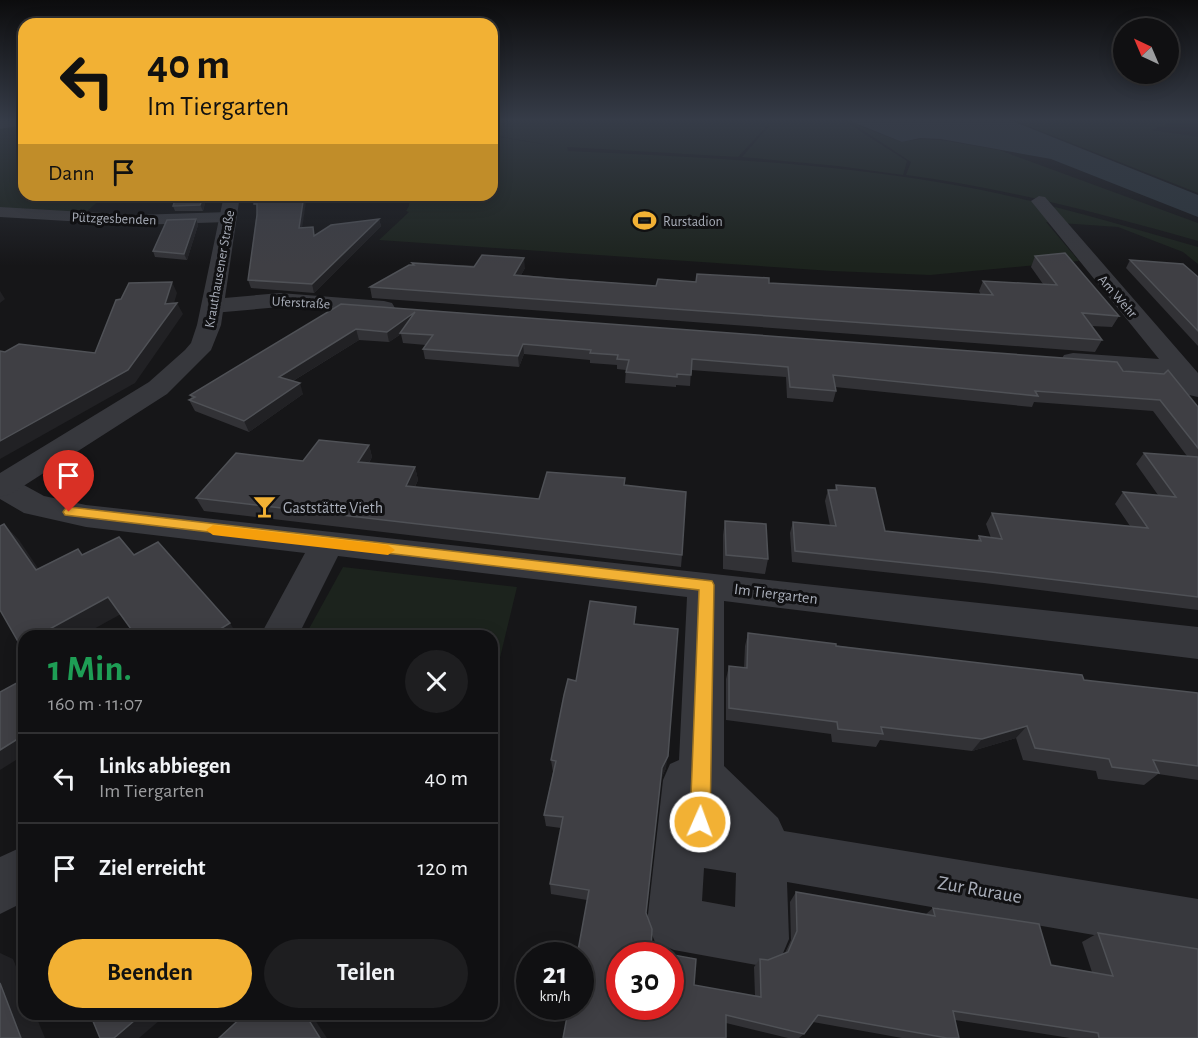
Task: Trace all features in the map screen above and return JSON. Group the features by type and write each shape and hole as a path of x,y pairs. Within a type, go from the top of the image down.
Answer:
{"street":[{"name":"Am Wehr","path":"1039,201 1198,389"},
{"name":"Pützgesbenden","path":"0,212 135,220 230,206"},
{"name":"Krauthausener Straße","path":"1,487 111,419 178,372 202,345 213,306 230,206"},
{"name":"Uferstraße","path":"213,306 280,300 406,309"},
{"path":"1050,358 1180,368"},
{"name":"Im Tiergarten","path":"1,487 35,505 86,516 1198,643"},
{"path":"282,630 327,543"},
{"path":"701,782 706,585"},
{"path":"686,780 710,783 761,835 762,852 762,939 674,923 686,780"},
{"name":"Zur Ruraue","path":"762,852 1198,926"},
{"path":"0,888 18,875"}],"shaded area":[{"path":"0,168 18,168 18,201 98,201 84,214 31,212 0,207"},
{"name":"Rurstadion","path":"498,168 835,168 943,183 1071,211 1198,247 1198,264 1183,252 1118,227 1046,222 1079,261 930,275 832,271 379,240 409,212 406,211 409,201 498,201"},
{"name":"Rurstadion","path":"856,168 905,168 903,175"},
{"path":"909,168 1049,168 1198,223 1198,241 1017,194 906,175"},
{"path":"1075,168 1131,168 1198,195 1198,217"},
{"path":"1136,168 1198,168 1198,193"},
{"path":"343,567 517,587 498,666 498,630 308,630"}],"building":[{"path":"175,201 202,201 200,205 173,206"},
{"path":"254,201 303,201 299,228 313,227 314,236 331,225 379,219 312,284 248,280 257,215 257,204 254,204"},
{"path":"196,219 184,254 153,251 167,220"},
{"path":"1065,253 1119,316 1082,313 1102,340 370,287 409,265 414,265 412,263 474,267 482,255 524,258 514,275 559,279 656,286 658,279 696,282 697,274 769,278 769,283 993,295 983,281 1057,285 1035,256"},
{"path":"1130,260 1183,264 1198,277 1198,331"},
{"path":"172,282 165,304 177,303 128,370 0,441 0,351 5,352 19,344 95,353 116,300 121,299 129,283"},
{"path":"341,304 1117,362 1123,371 1164,374 1168,370 1198,407 1198,448 1160,400 1035,391 1038,396 833,375 836,391 790,387 788,367 692,359 691,375 677,374 677,377 626,372 629,360 617,359 618,355 590,353 591,350 523,344 518,356 423,349 433,335 400,333 415,312 387,332 356,329 279,377 300,383 244,421 189,400 195,397 190,395"},
{"path":"319,440 369,445 358,462 415,467 406,486 539,499 547,472 625,478 624,485 686,492 682,555 196,498 236,453 303,461"},
{"path":"1144,453 1198,457 1198,597 795,551 793,522 836,526 828,490 837,490 836,485 875,488 885,531 981,541 979,536 1002,539 992,513 1148,528 1123,492 1176,497"},
{"path":"725,521 766,524 768,559 726,555"},
{"path":"4,524 36,570 78,549 82,555 119,537 134,555 158,542 230,623 219,630 132,630 108,597 48,630 18,630 18,642 0,610 0,526"},
{"path":"590,601 636,607 634,624 678,629 668,756 662,768 646,913 652,929 651,942 606,942 606,1020 684,1020 684,957 696,959 694,985 761,997 760,959 768,960 788,952 797,931 796,892 935,916 933,908 1039,924 1051,965 1113,976 1098,933 1198,949 1198,1038 1099,1038 1098,1033 953,1011 959,1038 947,1038 818,1015 804,1034 726,1015 726,1038 563,1038 566,1020 594,1020 594,942 580,942 589,890 550,884 563,817 544,815 556,761 551,760 568,679 576,681"},
{"path":"748,633 836,644 836,646 1082,675 1084,680 1198,693 1198,766 1153,760 1159,773 1112,767 1109,759 1035,748 1027,726 982,739 881,727 883,734 838,729 837,722 729,708 729,666 747,668"},
{"path":"18,682 18,739 0,750 0,692"},
{"path":"0,983 21,1038 0,1038"},
{"path":"92,1020 135,1020 114,1038 100,1038"},
{"path":"238,1020 309,1020 320,1038 219,1038"}],"slow traffic":[{"path":"213,530 388,550"}],"place":[{"name":"Rurstadion","path":"645,221"},
{"name":"Gaststätte Vieth","path":"265,507"}],"route":[{"path":"69,512 86,516 706,585 700,822"}]}
